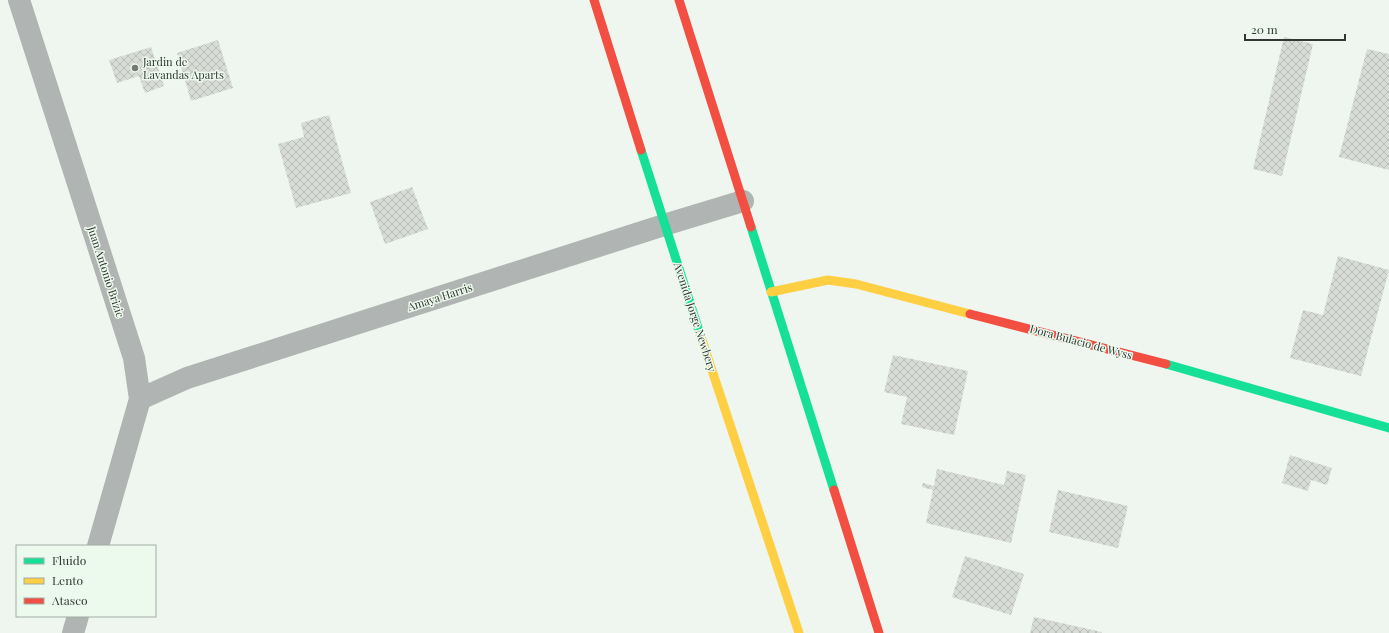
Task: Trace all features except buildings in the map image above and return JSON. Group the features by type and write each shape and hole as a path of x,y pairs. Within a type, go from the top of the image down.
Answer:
{"street":[{"name":"Juan Antonio Brizic","path":"19,0 134,358 140,399 98,545"},
{"name":"Avenida Jorge Newbery","path":"594,0 664,225 799,633"},
{"path":"679,0 879,633"},
{"name":"Amaya Harris","path":"140,399 187,378 743,201"},
{"name":"Dora Bulacio de Wyss","path":"771,292 828,280 856,284 1195,372 1389,428"},
{"path":"73,633 78,617"}],"traffic: fast":[{"path":"641,150 700,334"},
{"path":"751,227 834,490"},
{"path":"1166,364 1389,428"}],"traffic: slow":[{"path":"771,292 828,280 856,284 970,314"},
{"path":"700,334 799,633"}],"traffic: jam":[{"path":"594,0 641,150"},
{"path":"679,0 751,227"},
{"path":"970,314 1166,364"},
{"path":"834,490 879,633"}],"place":[{"name":"Jardin de Lavandas Aparts","path":"135,68"}]}
